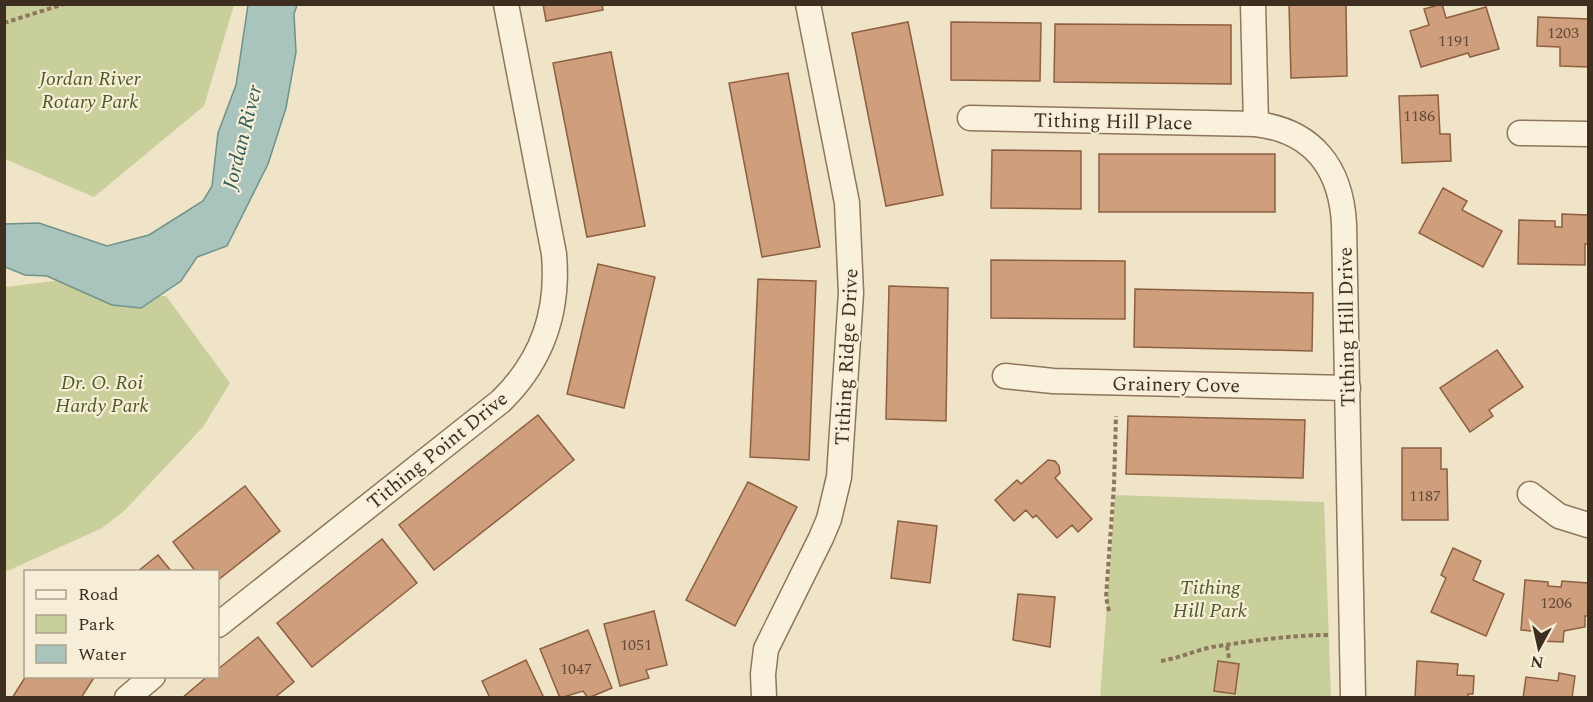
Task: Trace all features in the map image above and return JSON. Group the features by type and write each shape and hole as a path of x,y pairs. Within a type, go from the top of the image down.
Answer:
{"street":[{"name":"Tithing Point Drive","path":"219,624 501,401 528,370 539,353 547,334 556,294 554,254 506,4"},
{"name":"Tithing Ridge Drive","path":"764,698 763,674 766,649 829,519 842,456 851,293 850,234 847,203 808,4"},
{"path":"1253,4 1256,124"},
{"name":"Tithing Hill Place","path":"970,118 1256,124"},
{"name":"Tithing Hill Drive","path":"1256,124 1278,127 1312,147 1334,175 1341,191 1344,224 1353,698"},
{"path":"1520,133 1588,134"},
{"name":"Grainery Cove","path":"1005,376 1053,381 1347,388"},
{"path":"1530,494 1559,516 1588,525"},
{"path":"127,698 151,678"}],"path":[{"path":"4,23 64,4"},
{"path":"1109,611 1106,597 1114,485 1116,416"},
{"path":"1161,661 1227,646 1303,635 1339,636"},
{"path":"1227,646 1229,658"}],"green space":[{"name":"Jordan River Rotary Park","path":"5,4 234,5 204,106 94,197 5,159"},
{"name":"Dr. O. Roi Hardy Park","path":"78,278 111,297 166,296 230,383 203,427 124,511 102,528 5,572 5,287"},
{"name":"Tithing Hill Park","path":"1115,495 1324,502 1331,697 1100,698"}],"water":[{"name":"Jordan River","path":"248,5 297,5 294,14 296,52 286,108 268,164 227,246 197,257 181,281 141,308 112,305 47,276 25,275 5,267 5,224 39,223 107,246 149,235 203,201 212,186 218,133 236,85"}],"building":[{"path":"543,4 602,4 603,10 546,21"},
{"path":"1289,4 1346,4 1347,76 1291,78"},
{"path":"1442,4 1446,18 1486,7 1499,49 1470,57 1468,53 1421,67 1410,31 1429,25 1424,9"},
{"path":"1538,17 1588,19 1588,67 1560,66 1560,47 1537,46"},
{"path":"908,22 943,195 886,206 852,33"},
{"path":"951,22 1041,23 1040,81 951,80"},
{"path":"1055,24 1231,25 1231,84 1054,82"},
{"path":"611,52 645,226 587,237 553,63"},
{"path":"788,73 820,247 762,257 729,83"},
{"path":"1438,95 1440,134 1450,134 1451,161 1402,163 1399,96"},
{"path":"992,150 1081,151 1081,209 991,208"},
{"path":"1099,154 1275,154 1275,212 1099,212"},
{"path":"1443,188 1467,201 1462,210 1502,231 1483,267 1419,233"},
{"path":"1562,214 1588,215 1585,265 1518,264 1519,220 1555,221 1555,227 1562,227"},
{"path":"991,260 1125,261 1125,319 991,318"},
{"path":"598,264 655,277 624,408 567,394"},
{"path":"758,279 816,281 809,460 750,457"},
{"path":"889,286 948,288 946,421 886,419"},
{"path":"1135,289 1313,293 1312,351 1134,347"},
{"path":"1497,350 1523,387 1489,410 1493,416 1470,432 1440,388"},
{"path":"538,415 574,460 434,570 399,525"},
{"path":"1128,416 1305,420 1303,478 1126,474"},
{"path":"1402,448 1441,448 1441,469 1447,469 1448,520 1402,520"},
{"path":"1048,460 1055,461 1059,466 1060,473 1055,478 1092,519 1078,532 1072,525 1057,538 1036,515 1033,518 1026,510 1014,521 995,500 1017,480 1021,484"},
{"path":"748,482 797,507 735,626 686,600"},
{"path":"245,486 280,531 219,579 219,570 194,570 173,542"},
{"path":"898,521 937,526 930,583 891,578"},
{"path":"382,539 417,583 312,667 277,623"},
{"path":"1453,548 1481,561 1473,580 1504,594 1486,636 1431,612 1446,578 1441,575"},
{"path":"158,555 170,570 139,570"},
{"path":"1525,580 1548,582 1548,586 1561,587 1562,581 1588,583 1588,616 1585,616 1585,627 1564,631 1563,642 1540,641 1540,632 1521,630"},
{"path":"1018,594 1055,597 1050,647 1013,640"},
{"path":"654,611 667,665 646,670 649,678 620,686 604,624"},
{"path":"588,630 612,688 588,698 583,691 560,698 540,649"},
{"path":"258,637 294,682 274,698 182,698 206,678 219,678 219,668"},
{"path":"526,660 544,698 490,698 482,681"},
{"path":"1218,661 1239,664 1235,694 1214,691"},
{"path":"1417,661 1458,664 1457,675 1474,676 1473,694 1468,694 1468,698 1415,698"},
{"path":"1559,673 1575,676 1572,698 1523,698 1526,677 1558,681"},
{"path":"25,678 94,678 81,698 12,698"}]}
